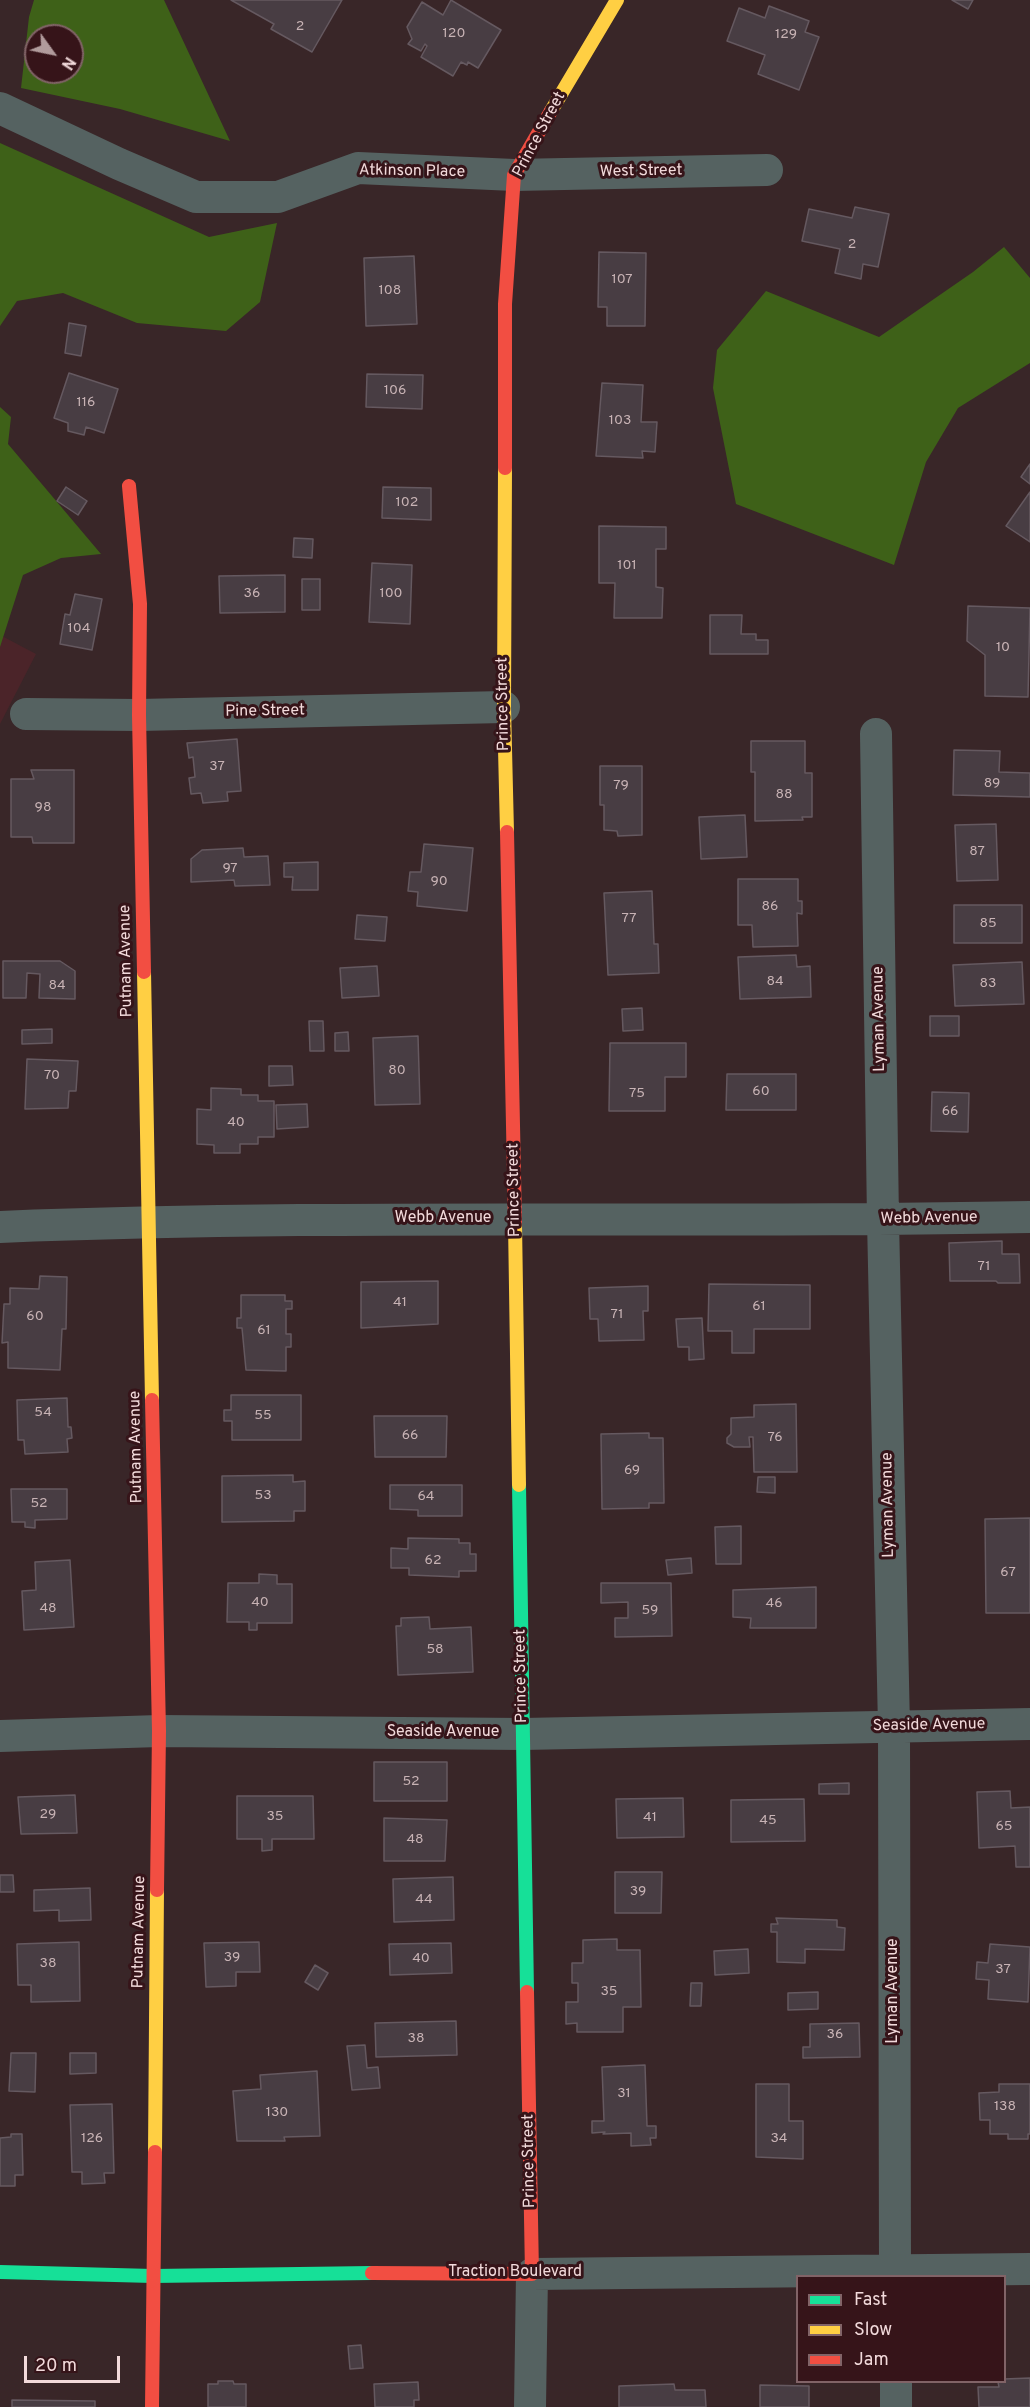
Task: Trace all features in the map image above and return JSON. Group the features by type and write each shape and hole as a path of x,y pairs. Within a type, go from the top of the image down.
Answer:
{"street":[{"name":"Prince Street","path":"530,2407 532,2274 515,1218 504,707 505,304 514,175 616,0"},
{"name":"Atkinson Place","path":"0,108 196,197 278,197 358,168 514,175"},
{"name":"West Street","path":"514,175 767,170"},
{"name":"Putnam Avenue","path":"129,486 140,604 139,715 159,1731 152,2407"},
{"name":"Pine Street","path":"26,714 139,715 504,707"},
{"name":"Lyman Avenue","path":"876,734 883,1220 894,1727 895,2274"},
{"name":"Webb Avenue","path":"0,1227 148,1221 515,1218 883,1220 1030,1217"},
{"name":"Seaside Avenue","path":"0,1736 159,1731 522,1734 1030,1724"},
{"name":"Traction Boulevard","path":"0,2272 153,2276 312,2272 895,2274 1030,2269"},
{"path":"896,2383 896,2407"}],"shaded area":[{"path":"0,635 36,654 0,724"}],"green space":[{"path":"34,0 164,0 230,141 120,109 21,88 24,61 24,84 84,84 84,24 28,24"},
{"path":"0,143 209,237 277,223 260,302 226,331 137,323 63,293 17,301 0,326"},
{"path":"1004,247 1030,278 1030,363 958,408 926,462 894,565 736,504 713,388 717,350 766,291 879,337 973,272"},
{"path":"0,407 11,417 8,444 101,554 61,558 23,575 0,647"}],"building":[{"path":"231,0 342,0 312,52 271,29 274,24"},
{"path":"451,0 501,30 478,68 468,62 467,65 461,62 453,76 421,57 427,46 425,44 421,51 408,44 412,39 407,27 422,2 443,15"},
{"path":"952,0 973,0 968,9"},
{"path":"769,6 809,21 805,32 819,37 799,90 758,74 765,55 727,41 739,8 765,18"},
{"path":"855,207 889,214 878,267 863,264 861,279 835,273 840,249 802,241 809,209 852,218"},
{"path":"599,252 646,253 645,326 607,326 607,307 598,307"},
{"path":"414,256 417,324 366,326 364,258"},
{"path":"69,323 86,326 81,356 65,353"},
{"path":"69,373 118,389 104,433 86,427 84,435 68,431 68,423 54,418"},
{"path":"367,374 423,375 422,409 366,407"},
{"path":"602,383 643,385 641,422 657,422 655,452 642,451 643,458 596,456"},
{"path":"1030,464 1030,484 1021,477"},
{"path":"66,487 87,501 78,515 57,501"},
{"path":"383,487 431,488 431,520 382,518"},
{"path":"1030,492 1030,542 1006,526"},
{"path":"599,526 666,527 666,549 656,549 656,587 663,588 662,618 614,618 615,583 599,583"},
{"path":"294,538 313,539 312,558 293,557"},
{"path":"372,563 412,565 410,624 369,622"},
{"path":"285,575 285,612 220,613 219,576"},
{"path":"302,579 320,579 320,610 302,610"},
{"path":"75,594 102,599 92,650 60,644 65,614 70,615"},
{"path":"968,606 1030,608 1028,697 985,696 985,655 967,641"},
{"path":"710,615 742,615 741,634 756,634 756,640 768,640 768,654 710,654"},
{"path":"237,739 241,791 227,792 228,801 203,803 201,793 191,794 189,778 195,777 193,757 189,758 187,743"},
{"path":"751,741 805,741 805,773 812,773 812,817 802,817 803,820 755,821 755,772 751,772"},
{"path":"954,750 1000,751 999,772 1030,773 1030,797 953,795"},
{"path":"600,766 642,766 642,835 618,836 617,831 604,830 604,805 600,805"},
{"path":"31,770 74,770 74,843 33,843 32,837 11,837 11,779 34,779"},
{"path":"745,815 747,857 701,859 699,817"},
{"path":"996,824 998,880 957,881 955,825"},
{"path":"424,844 473,848 467,911 417,906 418,892 408,891 410,872 421,872"},
{"path":"243,848 244,857 268,856 270,885 235,886 234,880 191,882 191,859 202,850"},
{"path":"318,862 318,890 292,890 293,877 284,877 284,863"},
{"path":"738,879 798,879 798,901 802,901 802,914 797,913 798,946 753,947 752,925 738,925"},
{"path":"652,891 654,944 658,944 659,973 608,975 604,893"},
{"path":"954,905 1022,905 1022,943 954,943"},
{"path":"357,915 387,917 385,941 355,939"},
{"path":"796,955 797,967 810,966 811,997 740,999 738,957"},
{"path":"3,961 60,961 75,971 75,999 39,998 40,974 27,973 26,998 3,998"},
{"path":"1022,962 1024,1004 955,1006 953,965"},
{"path":"377,966 379,996 342,998 340,968"},
{"path":"642,1008 643,1030 623,1031 622,1009"},
{"path":"930,1016 959,1016 959,1036 930,1036"},
{"path":"309,1021 323,1021 324,1051 310,1051"},
{"path":"52,1029 52,1043 22,1044 22,1030"},
{"path":"348,1032 349,1051 335,1051 335,1033"},
{"path":"418,1036 420,1104 375,1105 373,1038"},
{"path":"610,1043 686,1043 686,1077 665,1077 665,1111 609,1111"},
{"path":"27,1059 78,1061 76,1091 69,1091 68,1108 25,1109"},
{"path":"269,1066 292,1066 293,1085 269,1086"},
{"path":"727,1074 796,1074 796,1110 726,1110"},
{"path":"211,1088 241,1089 241,1095 258,1095 258,1101 274,1101 274,1137 258,1137 258,1144 240,1144 240,1153 214,1153 214,1145 197,1144 197,1109 211,1110"},
{"path":"932,1092 969,1093 968,1132 931,1131"},
{"path":"307,1104 308,1127 277,1129 276,1105"},
{"path":"1002,1241 1002,1254 1019,1254 1020,1283 950,1281 949,1243"},
{"path":"40,1276 67,1277 66,1329 62,1329 60,1370 8,1368 8,1342 2,1343 4,1304 10,1304 10,1288 39,1289"},
{"path":"438,1281 438,1324 361,1328 361,1282"},
{"path":"709,1284 810,1285 810,1329 754,1329 754,1353 732,1353 732,1331 708,1331"},
{"path":"648,1286 648,1311 643,1311 644,1340 599,1341 598,1319 590,1319 589,1288"},
{"path":"241,1295 285,1295 285,1301 292,1301 292,1309 286,1309 286,1334 291,1334 291,1347 286,1347 286,1371 246,1370 242,1328 237,1328 237,1318 241,1318"},
{"path":"702,1318 704,1359 689,1360 689,1347 678,1347 676,1319"},
{"path":"231,1395 301,1395 301,1440 232,1440 232,1421 224,1421 224,1410 231,1410"},
{"path":"67,1398 68,1427 71,1427 72,1438 67,1439 68,1452 25,1454 24,1440 18,1440 17,1400"},
{"path":"796,1404 797,1472 754,1472 753,1437 749,1437 750,1447 734,1447 727,1443 727,1438 731,1434 731,1418 754,1417 754,1405"},
{"path":"374,1416 447,1416 446,1457 375,1457"},
{"path":"649,1433 649,1438 663,1438 664,1503 649,1503 649,1508 602,1509 601,1434"},
{"path":"293,1475 293,1482 305,1481 305,1511 294,1511 294,1521 222,1522 222,1476"},
{"path":"758,1477 775,1477 775,1493 757,1492"},
{"path":"390,1485 462,1485 462,1516 418,1516 418,1510 390,1509"},
{"path":"11,1489 67,1489 67,1519 35,1520 35,1528 25,1527 25,1522 12,1522"},
{"path":"1030,1518 1030,1613 986,1613 985,1519"},
{"path":"741,1526 741,1564 716,1564 715,1527"},
{"path":"408,1538 459,1539 459,1543 470,1543 470,1554 476,1554 476,1571 459,1571 459,1577 409,1575 409,1568 391,1568 391,1548 408,1549"},
{"path":"691,1558 692,1573 668,1575 666,1560"},
{"path":"70,1560 74,1627 24,1630 22,1591 36,1590 35,1562"},
{"path":"259,1574 277,1575 277,1584 292,1584 292,1623 257,1623 257,1630 249,1630 249,1622 227,1622 228,1583 259,1583"},
{"path":"601,1583 671,1583 672,1636 615,1637 615,1618 628,1618 628,1602 601,1603"},
{"path":"816,1587 816,1628 750,1628 751,1618 733,1617 733,1590"},
{"path":"429,1617 430,1629 471,1627 473,1672 398,1675 396,1626 401,1626 401,1618"},
{"path":"374,1762 447,1762 447,1801 374,1801"},
{"path":"849,1783 849,1794 819,1794 819,1784"},
{"path":"1010,1791 1011,1808 1030,1807 1030,1867 1016,1867 1015,1846 979,1848 977,1792"},
{"path":"75,1795 77,1833 21,1834 18,1797"},
{"path":"237,1796 313,1796 314,1839 272,1839 272,1850 262,1851 262,1839 237,1839"},
{"path":"683,1798 684,1837 617,1838 616,1799"},
{"path":"804,1799 805,1841 731,1842 731,1800"},
{"path":"384,1818 447,1820 445,1861 384,1861"},
{"path":"615,1872 662,1872 661,1913 615,1913"},
{"path":"0,1875 13,1875 14,1892 0,1892"},
{"path":"453,1877 454,1920 394,1922 393,1879"},
{"path":"90,1888 91,1920 59,1921 59,1910 34,1911 34,1890"},
{"path":"776,1918 837,1920 837,1927 845,1928 844,1950 805,1949 805,1963 777,1962 777,1932 771,1932 771,1924 778,1924"},
{"path":"617,1939 617,1950 640,1950 641,2007 623,2007 623,2032 577,2032 577,2023 566,2024 566,2002 578,2002 578,1983 572,1983 572,1963 583,1963 583,1940"},
{"path":"79,1942 80,2001 31,2002 31,1985 18,1985 17,1944"},
{"path":"259,1942 260,1972 236,1972 236,1986 206,1987 204,1943"},
{"path":"451,1943 452,1973 390,1975 389,1944"},
{"path":"990,1944 1030,1947 1028,2002 988,1999 989,1980 976,1979 977,1962 988,1963"},
{"path":"748,1949 749,1973 715,1975 714,1951"},
{"path":"315,1965 328,1973 318,1990 305,1982"},
{"path":"691,1983 702,1983 701,2006 690,2006"},
{"path":"818,1992 818,2009 788,2010 788,1993"},
{"path":"456,2021 457,2055 376,2057 375,2023"},
{"path":"859,2023 860,2057 803,2058 803,2047 810,2047 810,2024"},
{"path":"365,2045 367,2068 378,2067 380,2088 352,2090 347,2046"},
{"path":"11,2053 36,2053 35,2092 9,2091"},
{"path":"70,2053 96,2053 96,2073 70,2074"},
{"path":"645,2065 647,2126 656,2126 656,2138 650,2138 651,2145 631,2146 631,2133 592,2133 592,2121 604,2121 602,2067"},
{"path":"317,2071 320,2136 284,2137 285,2141 237,2141 233,2091 261,2089 260,2075"},
{"path":"756,2084 789,2084 789,2121 803,2121 803,2159 756,2157"},
{"path":"999,2084 1030,2084 1030,2134 1028,2134 1028,2139 1008,2139 1008,2134 990,2134 990,2120 980,2120 979,2093 999,2092"},
{"path":"112,2104 114,2173 104,2173 105,2183 82,2184 82,2172 72,2172 70,2105"},
{"path":"11,2134 22,2134 23,2175 15,2175 15,2186 0,2186 0,2138 11,2137"},
{"path":"361,2345 363,2368 350,2369 348,2346"},
{"path":"1030,2378 1030,2407 979,2407 978,2387 999,2387 998,2383 1006,2383 1006,2379"},
{"path":"218,2381 246,2384 246,2407 208,2407 208,2384 218,2384"},
{"path":"418,2382 419,2400 414,2400 414,2407 375,2407 374,2384"},
{"path":"674,2384 675,2390 705,2390 706,2407 619,2407 619,2386"},
{"path":"760,2385 809,2386 809,2407 760,2407"},
{"path":"12,2400 95,2401 95,2407 12,2407"}],"traffic: fast":[{"path":"519,1485 527,1992"},
{"path":"0,2272 153,2276 372,2273"}],"traffic: slow":[{"path":"551,111 617,0"},
{"path":"505,468 504,707 507,832"},
{"path":"144,972 152,1400"},
{"path":"515,1223 519,1485"},
{"path":"155,2152 157,1890"}],"traffic: jam":[{"path":"505,468 505,304 514,175 551,111"},
{"path":"129,486 140,604 139,715 144,972"},
{"path":"507,832 515,1223"},
{"path":"152,1400 159,1731 157,1890"},
{"path":"372,2273 532,2274 527,1992"},
{"path":"152,2407 155,2152"}]}
